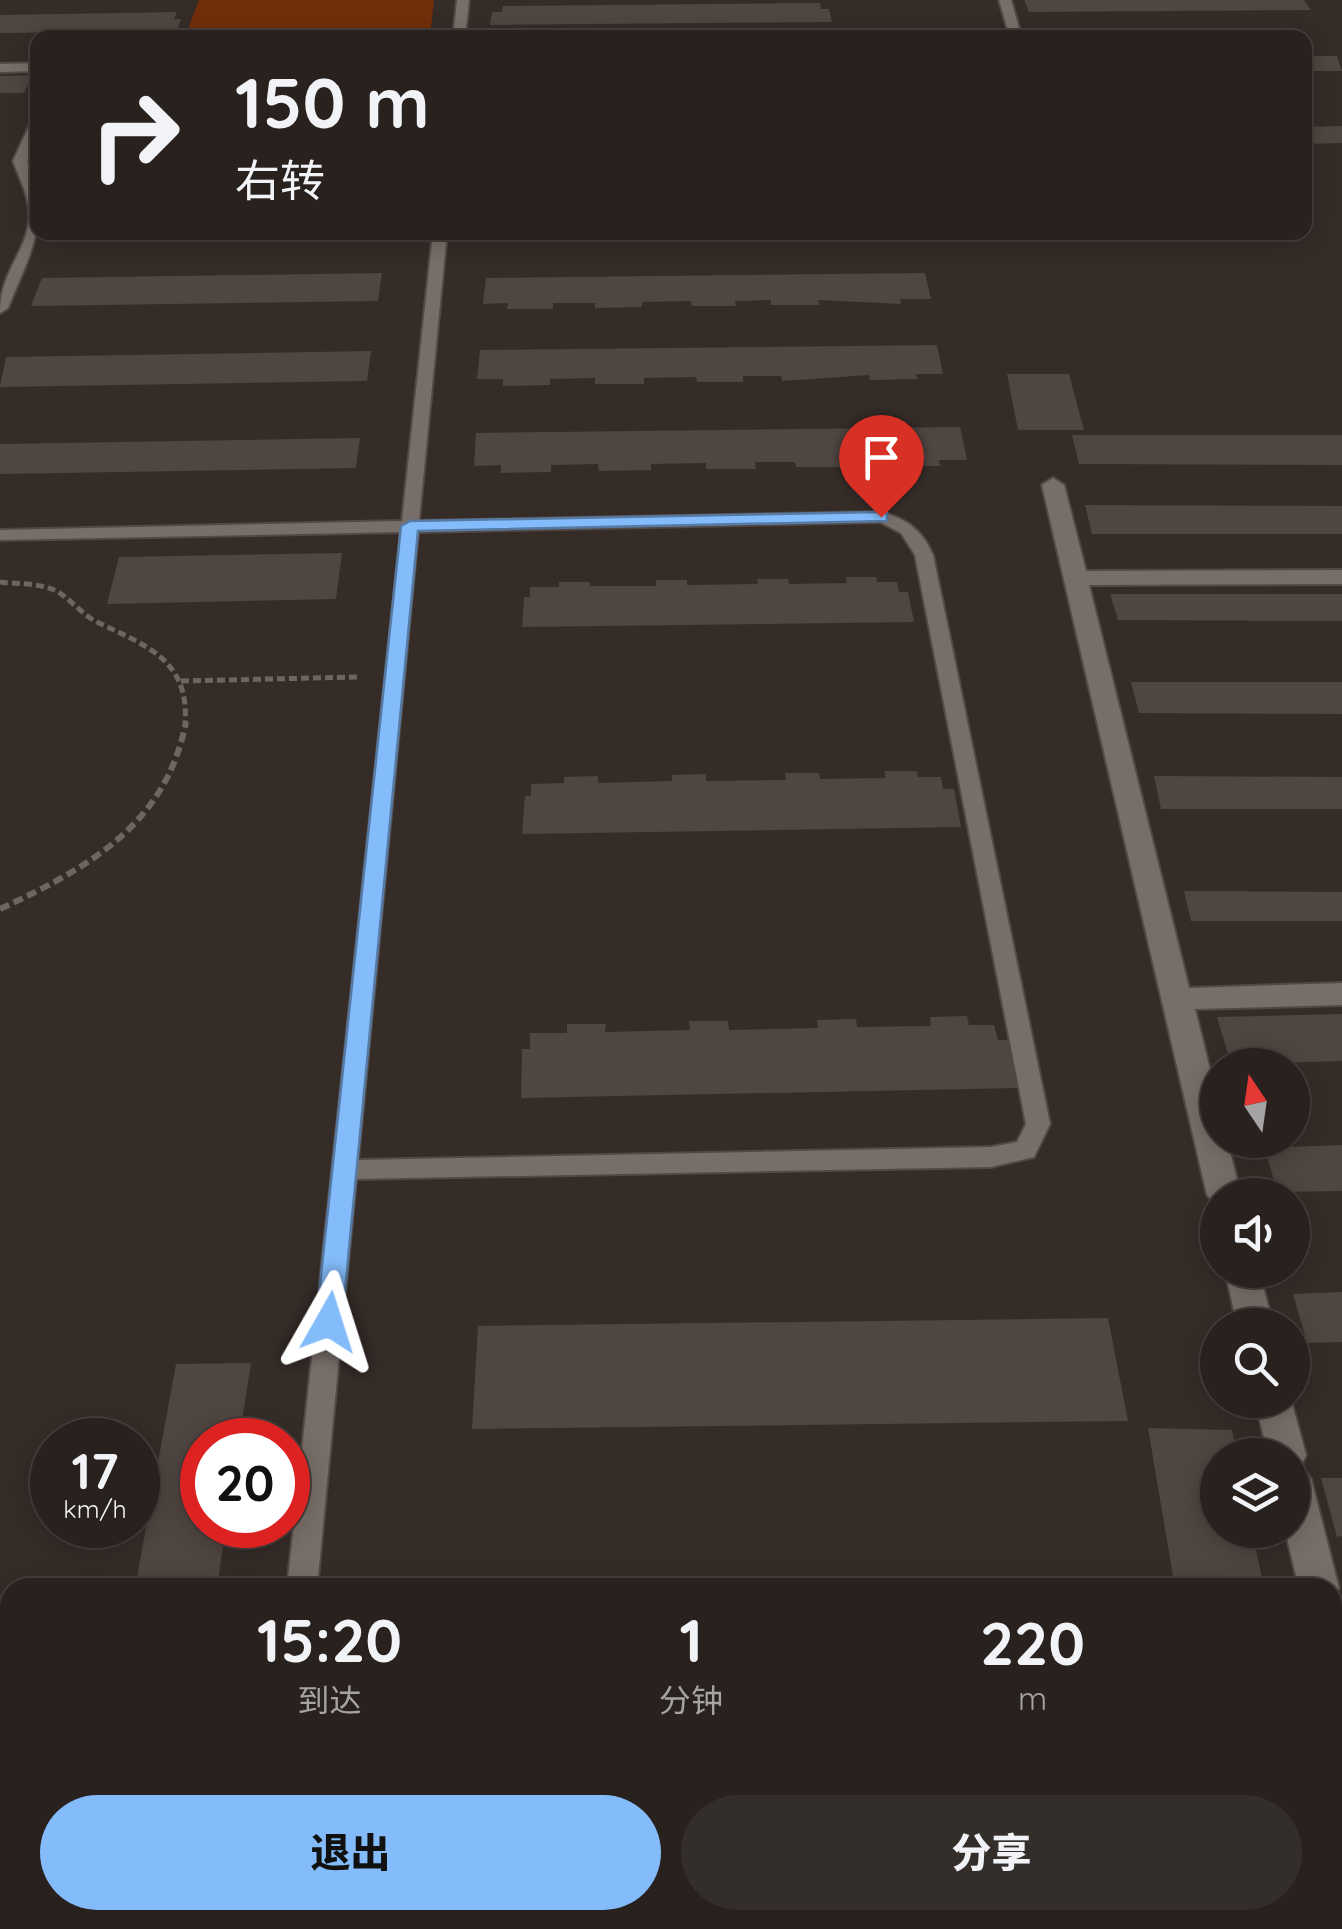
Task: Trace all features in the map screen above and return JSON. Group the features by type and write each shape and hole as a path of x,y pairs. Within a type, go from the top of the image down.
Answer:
{"street":[{"path":"1052,486 1220,1178"},
{"path":"1075,578 1342,578"},
{"path":"1176,999 1342,994"},
{"path":"1308,1548 1316,1578"}],"lane":[{"path":"461,30 463,0"},
{"path":"1005,0 1014,30"},
{"path":"0,68 30,68"},
{"path":"30,140 20,162 30,186"},
{"path":"0,308 30,237"},
{"path":"303,1578 439,240"},
{"path":"0,534 881,517 902,523 916,535 924,555 1038,1124 1025,1150 992,1157 344,1170"}],"path":[{"path":"0,582 56,590 72,611 162,656 181,680 187,707 184,738 174,769 155,800 126,832 90,861 46,888 0,908"},
{"path":"181,680 394,676"}],"shaded area":[{"path":"199,0 434,0 431,30 188,30"}],"building":[{"path":"1024,0 1304,0 1311,10 1029,12"},
{"path":"820,3 821,9 829,9 832,22 490,25 492,12 502,12 503,6"},
{"path":"177,12 174,19 181,19 177,30 0,33 0,15"},
{"path":"1312,56 1337,56 1342,71 1312,71"},
{"path":"30,75 30,80 24,93 0,93 0,76"},
{"path":"1342,126 1342,143 1312,144 1312,127"},
{"path":"382,273 378,301 31,306 42,278"},
{"path":"925,273 931,299 900,299 901,304 818,300 819,305 771,305 771,300 735,301 736,306 692,306 691,301 595,308 595,303 553,303 553,309 507,309 508,303 483,304 486,278"},
{"path":"937,345 943,374 916,374 918,379 870,380 869,375 782,381 781,376 743,376 743,382 697,382 696,377 644,378 644,384 595,384 595,378 550,379 550,385 503,386 503,379 477,379 480,350"},
{"path":"371,351 367,381 0,387 6,357"},
{"path":"1007,374 1069,374 1084,430 1018,430"},
{"path":"960,427 967,460 939,460 940,466 890,466 889,460 848,461 849,467 755,462 756,469 706,469 706,463 651,464 651,470 599,471 598,464 551,465 551,472 501,473 501,465 474,466 476,433"},
{"path":"1072,435 1342,435 1342,465 1079,464"},
{"path":"360,438 356,468 0,474 0,444"},
{"path":"1085,505 1342,506 1342,534 1092,534"},
{"path":"342,553 336,599 107,604 119,557"},
{"path":"846,577 897,582 899,592 908,592 914,622 522,627 524,597 530,597 530,587 559,587 559,582 590,582 590,586 656,586 656,580 687,580 687,585 758,584 757,579 788,579 789,584 847,583"},
{"path":"1110,594 1342,594 1342,621 1118,620"},
{"path":"1131,682 1342,682 1342,714 1139,713"},
{"path":"884,771 917,771 918,777 941,777 943,789 954,789 961,827 522,834 525,796 531,796 531,784 564,783 564,777 598,776 598,783 672,781 672,775 706,774 706,781 786,780 785,773 819,773 820,779 886,778"},
{"path":"1154,776 1342,777 1342,809 1161,809"},
{"path":"1184,891 1342,892 1342,921 1191,921"},
{"path":"1342,1014 1342,1061 1310,1062 1310,1048 1226,1048 1217,1017"},
{"path":"967,1016 969,1025 994,1025 998,1040 1010,1040 1019,1088 521,1098 522,1049 530,1049 530,1033 567,1033 567,1024 606,1024 605,1032 690,1030 689,1021 728,1021 729,1030 818,1028 817,1020 856,1019 857,1027 931,1026 930,1017"},
{"path":"1342,1145 1342,1191 1310,1192 1310,1178 1274,1178 1267,1158 1310,1158 1310,1146"},
{"path":"1342,1292 1342,1342 1310,1343 1310,1308 1297,1308 1293,1294"},
{"path":"1108,1318 1128,1421 472,1429 478,1326"},
{"path":"251,1363 242,1418 180,1418 180,1548 223,1548 218,1578 137,1578 142,1548 160,1548 160,1451 176,1364"},
{"path":"1148,1428 1232,1430 1234,1438 1200,1438 1200,1548 1256,1548 1262,1578 1173,1578"},
{"path":"1321,1478 1342,1478 1342,1536 1337,1537"}],"route":[{"path":"329,1322 410,526 881,517"}]}
